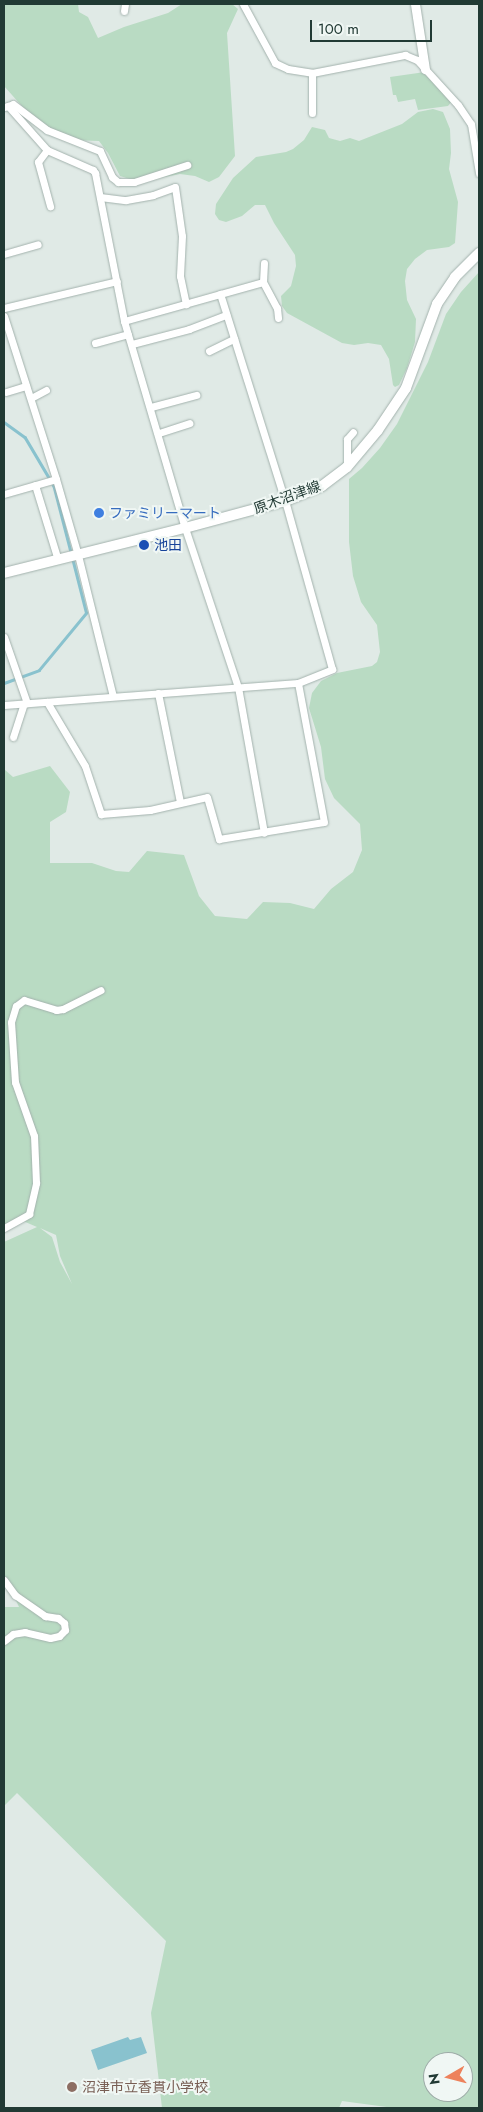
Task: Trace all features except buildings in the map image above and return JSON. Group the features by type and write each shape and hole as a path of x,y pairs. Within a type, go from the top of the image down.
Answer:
{"main road":[{"name":"原木沼津線","path":"4,573 285,501 322,486 348,467 378,430 406,388 437,304 455,277 479,253"}],"street":[{"path":"243,4 275,63 288,69 312,73 405,56 416,60 458,105 471,124 479,173"},
{"path":"415,4 425,69"},
{"path":"312,73 312,113"},
{"path":"186,165 134,182 118,182 112,177 100,151 47,130 13,104 6,106 47,150 93,170 124,321 185,528 238,686 264,833"},
{"path":"47,150 38,162 50,206"},
{"path":"100,197 126,200 153,195 175,187 182,236 180,276 186,304"},
{"path":"4,254 38,244"},
{"path":"264,263 263,282 277,308 278,318"},
{"path":"4,308 117,281"},
{"path":"124,321 263,282"},
{"path":"4,705 298,683 332,669 285,501 220,294"},
{"path":"132,344 189,329 226,315"},
{"path":"4,316 31,398 78,555 113,696"},
{"path":"95,344 128,334"},
{"path":"208,351 234,339"},
{"path":"6,392 26,386"},
{"path":"31,398 46,390"},
{"path":"151,408 196,395"},
{"path":"158,433 189,424"},
{"path":"348,467 347,439 353,432"},
{"path":"4,494 56,479"},
{"path":"35,485 62,559"},
{"path":"4,637 25,704 13,737"},
{"path":"47,702 85,766 101,814 150,810 206,797 219,839 324,822 298,683"},
{"path":"158,693 180,802"},
{"path":"4,1228 29,1214 36,1183 34,1136 15,1082 11,1022 16,1006 24,1000 56,1010 101,990"},
{"path":"4,1580 15,1595 45,1616 58,1618 64,1623 65,1630 59,1636 50,1638 25,1632 13,1634 4,1641"}],"green space":[{"path":"4,4 78,4 79,12 88,17 98,38 124,27 168,13 182,4 232,4 238,9 227,33 235,156 219,177 209,182 195,176 180,174 139,182 120,176 108,153 99,141 71,140 36,122 4,86"},
{"path":"425,72 452,101 448,106 418,110 415,99 398,102 396,95 393,95 390,77"},
{"path":"433,109 443,112 450,129 451,153 449,169 458,202 455,243 449,247 427,250 415,259 407,269 405,281 407,300 416,319 415,342 407,368 399,385 395,387 393,385 389,359 381,345 342,343 287,313 282,306 281,296 291,286 296,266 295,255 274,223 265,205 255,205 242,216 226,222 219,220 215,214 216,204 233,178 256,157 293,149 304,140 312,127 325,130 329,138 340,141 350,138 359,141 402,124 418,112"},
{"path":"479,272 479,2108 394,2108 342,2101 339,2108 162,2108 151,2013 166,1941 17,1793 4,1806 4,1607 19,1607 4,1575 4,1242 37,1227 23,1221 4,1227 4,769 13,777 50,766 70,792 66,812 50,822 50,863 92,863 116,871 129,872 147,851 184,855 199,896 215,916 247,919 263,902 290,903 314,909 331,889 353,872 362,850 360,824 334,798 325,779 321,747 309,708 312,693 321,681 337,673 372,666 377,662 380,652 377,625 361,602 353,576 349,542 349,479 380,448 397,424 428,362 446,314 461,292","holes":["40,1228 56,1235 60,1256 72,1284 60,1262 52,1237"]}],"water":[{"path":"128,2037 130,2040 141,2037 147,2053 98,2070 91,2050"}],"waterway":[{"path":"4,422 25,437 54,486 71,552"},
{"path":"4,683 39,670 86,613 72,558"}],"place":[{"name":"ファミリーマート","path":"99,513"},
{"name":"池田","path":"144,545"},
{"name":"沼津市立香貫小学校","path":"72,2087"}]}
